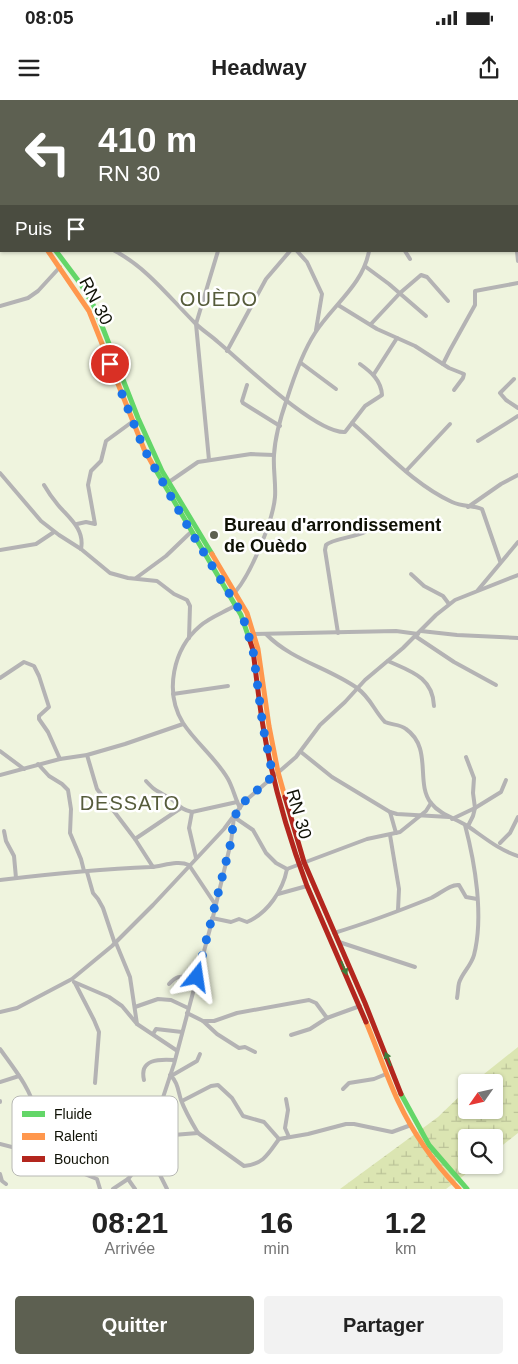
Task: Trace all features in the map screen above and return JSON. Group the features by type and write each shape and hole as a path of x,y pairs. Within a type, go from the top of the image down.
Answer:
{"main road":[{"name":"RN 30","path":"49,252 89,311 132,422 148,457 236,605 249,634 253,650 263,727 273,776 302,863 365,1002 403,1099 415,1122 445,1165 467,1189"},
{"name":"RN 30","path":"57,252 80,283 95,308 146,437 169,482 236,591 247,613 258,649 269,726 278,772 307,886 360,1006 386,1074 411,1125 440,1169 459,1189"}],"street":[{"path":"117,252 140,267 196,324 253,374 316,421 335,430 345,432 368,404 382,395 382,390 374,374 360,364"},
{"path":"209,460 196,324 218,252"},
{"path":"227,350 266,279 289,252"},
{"path":"236,591 270,522 275,498 274,455 280,426 286,400 315,332 322,294 307,262 298,252"},
{"path":"315,332 366,267 369,252"},
{"path":"406,252 410,258"},
{"path":"0,306 28,298 38,291 60,267"},
{"path":"366,267 426,316"},
{"path":"371,324 421,275 427,277 448,302"},
{"path":"444,364 475,305 476,291 518,282"},
{"path":"338,305 415,346 449,368 462,372 464,375 454,390"},
{"path":"374,374 397,338"},
{"path":"301,363 336,389"},
{"path":"514,379 500,393 506,400 518,408"},
{"path":"247,385 242,403 280,426"},
{"path":"478,441 518,416"},
{"path":"77,524 86,522 95,524 88,485 91,471 101,462 106,441 132,422"},
{"path":"352,423 406,471 449,501 482,509 500,561"},
{"path":"406,471 450,424"},
{"path":"169,482 198,462 251,454 274,455"},
{"path":"0,473 12,485 35,515 54,532 81,548 110,573 119,576 157,580 189,602 189,638"},
{"path":"468,507 501,484 518,475"},
{"path":"44,485 57,504 77,524 82,540 81,548"},
{"path":"338,633 325,550 326,545 331,541 342,540 365,532 365,518"},
{"path":"0,550 36,544 54,532"},
{"path":"136,578 166,556 191,532"},
{"path":"477,590 518,542"},
{"path":"411,574 424,586 443,596 449,604"},
{"path":"0,1012 17,1008 73,980 115,943 153,905 234,817 252,794 301,752 320,726 358,688 449,604 477,590 518,575"},
{"path":"236,605 200,625 189,638 177,659 173,676 173,694 183,724 228,779 240,808"},
{"path":"254,634 276,632 338,633 396,631 418,634 518,638"},
{"path":"266,634 282,648 358,688 372,702 384,722 403,727 415,737 420,745 425,790 430,802 450,818 518,856"},
{"path":"418,634 454,662 496,685"},
{"path":"388,661 422,677 434,698 434,706"},
{"path":"0,678 24,662 34,666 49,707 39,716 39,719 48,732 60,759"},
{"path":"173,694 228,686"},
{"path":"0,775 38,764 125,744 183,724"},
{"path":"0,751 24,769"},
{"path":"301,752 332,777 390,812 450,818 475,808 501,792 506,780"},
{"path":"87,754 97,790 135,839 153,867"},
{"path":"457,998 459,983 469,968 474,956 477,940 475,877 466,826 474,816 475,808 472,793 474,778 466,757"},
{"path":"38,764 49,776 68,790 71,809 70,833 93,893 103,908 115,943 130,977 138,1024"},
{"path":"146,781 156,792 171,799 181,808 192,812 237,802"},
{"path":"286,869 367,839 390,835 404,830 412,820 426,811 430,802"},
{"path":"135,839 181,808"},
{"path":"192,812 189,828 196,858"},
{"path":"390,812 396,833"},
{"path":"234,817 253,830 266,853 286,869"},
{"path":"164,1096 212,918 231,842 234,817"},
{"path":"500,843 510,833 518,818"},
{"path":"4,831 6,841 14,856 16,878"},
{"path":"390,835 399,889 398,910"},
{"path":"490,842 500,843"},
{"path":"500,843 501,848"},
{"path":"0,880 184,863 189,865 215,904"},
{"path":"212,918 231,922 239,919 247,922 268,906 278,894 283,884 286,869"},
{"path":"334,933 370,922 436,896 456,884 461,888 466,897 476,899"},
{"path":"278,894 307,886"},
{"path":"339,942 415,966"},
{"path":"169,984 177,976 197,977"},
{"path":"73,980 109,997 122,1006 138,1024 176,1050"},
{"path":"73,980 94,1020 98,1032 95,1082"},
{"path":"135,1006 159,997 171,1000 203,1022 216,1034 239,1048 246,1047 255,1052"},
{"path":"203,1022 214,1022 237,1013 310,1000 316,1003 327,1018"},
{"path":"291,1035 310,1029 327,1018 360,1006"},
{"path":"153,1034 156,1029 182,1032"},
{"path":"0,1049 30,1096"},
{"path":"171,1075 197,1061 200,1054"},
{"path":"144,1080 142,1070 145,1065 158,1059 187,1066"},
{"path":"343,1089 349,1083 374,1079 386,1074"},
{"path":"171,1075 177,1085 182,1102 198,1132 244,1166 264,1160 279,1139 289,1136 308,1134 346,1124 392,1132 411,1125"},
{"path":"0,1082 18,1076"},
{"path":"182,1102 211,1086 218,1085 232,1098 243,1116 264,1122 279,1139"},
{"path":"286,1099 288,1110 285,1128 289,1136"},
{"path":"178,1134 198,1132"},
{"path":"0,1174 2,1181 6,1184"},
{"path":"90,1176 97,1179 100,1189"},
{"path":"113,1189 130,1176"},
{"path":"160,1176 167,1189"},
{"path":"128,1179 135,1189"}],"green space":[{"path":"518,1047 518,1133 503,1145 503,1129 458,1129 458,1174 466,1174 446,1189 340,1189 438,1117 458,1098 458,1119 503,1119 503,1074 484,1074"}],"traffic: fast":[{"path":"57,252 80,283 95,308 138,418 162,471 212,554"},
{"path":"154,467 241,615 250,641"},
{"path":"401,1094 429,1145 467,1189"}],"traffic: slow":[{"path":"49,252 89,311 144,449 154,467"},
{"path":"212,554 247,613 258,649 269,726 285,797"},
{"path":"366,1022 410,1125 441,1169 459,1189"}],"traffic: jam":[{"path":"250,641 253,650 267,746 276,787 293,847 307,886 366,1022"},
{"path":"285,797 304,862 365,1003 401,1094"}],"place":[{"name":"Bureau d'arrondissement de Ouèdo","path":"214,535"}],"district":[{"name":"OUÈDO","path":"219,299"},
{"name":"DESSATO","path":"130,803"}],"route":[{"path":"110,364 132,422 157,474 242,614 253,650 263,727 273,776 244,802 234,817 231,842 197,977"}]}
